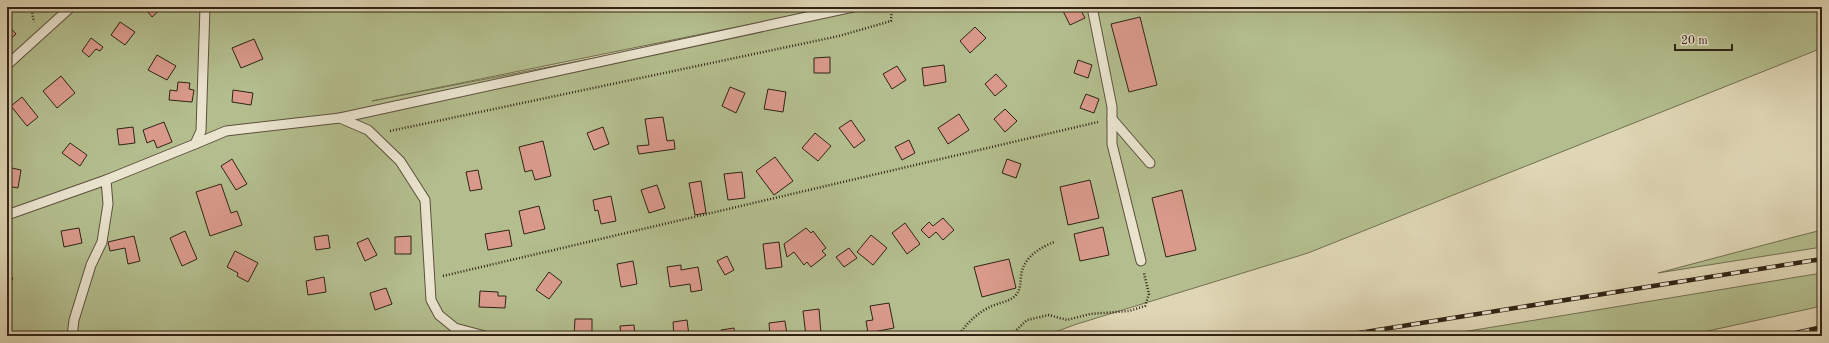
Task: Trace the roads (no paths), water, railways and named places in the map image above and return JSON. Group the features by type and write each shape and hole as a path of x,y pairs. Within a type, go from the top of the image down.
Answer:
{"lane":[{"path":"7,65 71,7"},
{"path":"195,144 201,131 205,7"},
{"path":"7,215 106,180 226,131 340,118 854,7"},
{"path":"1092,7 1112,107 1112,144 1141,261"},
{"path":"340,118 368,130 400,161 425,200 431,300 439,315 455,328 485,336"},
{"path":"1112,119 1150,163"},
{"path":"72,336 74,320 89,272 102,242 108,204 106,180"}],"railway":[{"path":"1340,336 1822,259"},
{"path":"1783,336 1822,327"}]}
